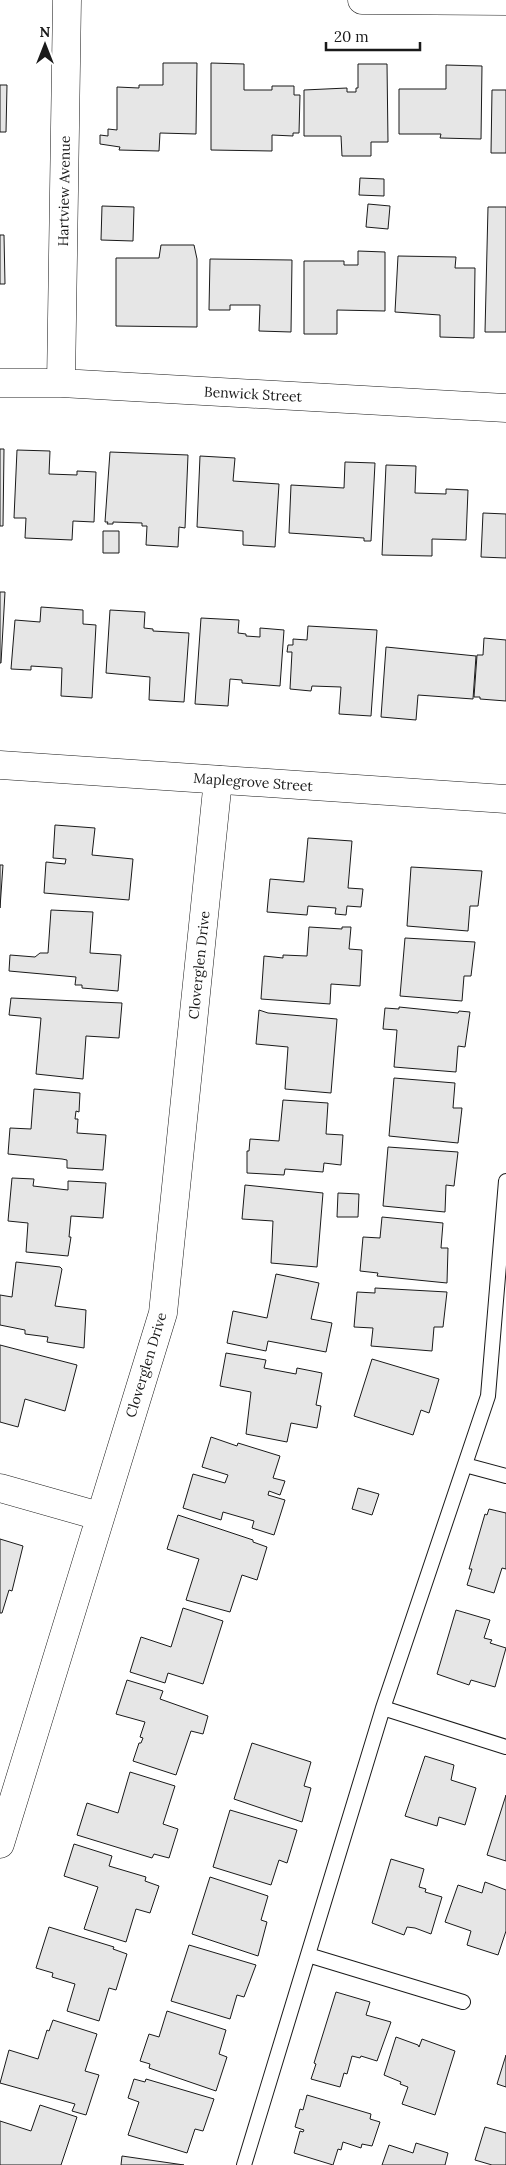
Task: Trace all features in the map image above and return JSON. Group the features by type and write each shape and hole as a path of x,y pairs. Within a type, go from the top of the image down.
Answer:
{"street":[{"name":"Hartview Avenue","path":"61,383 67,0"},
{"path":"362,0 506,1"},
{"name":"Benwick Street","path":"0,383 61,383 506,408"},
{"name":"Maplegrove Street","path":"0,765 506,800"},
{"name":"Cloverglen Drive","path":"0,1844 99,1516 163,1313 218,780"},
{"path":"0,1488 99,1516"}],"lane":[{"path":"244,2165 383,1708 488,1396 504,1234 506,1181"},
{"path":"465,1465 506,1476"},
{"path":"383,1708 506,1747"},
{"path":"308,1955 463,2002"}],"building":[{"path":"163,63 197,63 196,134 160,133 159,151 119,150 120,147 100,144 100,135 108,136 108,129 117,130 117,87 139,88 139,85 163,85"},
{"path":"211,63 244,64 244,90 272,90 272,86 294,86 294,95 300,95 299,133 293,133 293,136 272,135 272,151 211,150"},
{"path":"358,64 387,64 388,142 371,142 371,156 342,156 341,136 304,136 304,90 347,88 347,92 356,92 356,88 358,88"},
{"path":"446,65 482,66 481,139 440,138 441,134 399,134 399,89 446,89"},
{"path":"0,85 7,85 6,132 0,132"},
{"path":"492,90 506,90 506,153 491,153"},
{"path":"360,178 384,179 384,196 359,195"},
{"path":"368,204 390,206 388,229 366,227"},
{"path":"102,206 134,207 133,241 101,240"},
{"path":"488,207 506,207 506,332 485,332"},
{"path":"0,235 4,235 5,284 0,284"},
{"path":"161,245 194,245 197,259 197,327 116,326 116,258 159,258"},
{"path":"358,251 385,252 385,311 337,310 337,334 304,334 304,261 344,261 344,265 358,265"},
{"path":"398,256 456,257 455,268 475,268 474,338 440,337 440,315 395,312"},
{"path":"210,259 292,260 291,332 259,331 260,305 230,305 230,310 209,310"},
{"path":"0,449 4,449 3,526 0,526"},
{"path":"17,450 50,451 49,474 77,475 77,471 96,472 94,522 73,521 72,540 25,538 26,518 14,518"},
{"path":"110,452 188,455 185,528 179,527 178,547 146,545 147,526 142,526 142,523 113,522 113,524 107,524 108,522 105,522"},
{"path":"200,456 235,458 233,481 279,484 275,547 243,545 243,531 197,527"},
{"path":"345,462 375,463 371,541 364,541 364,538 289,533 291,485 344,488"},
{"path":"386,465 416,466 415,493 446,494 446,489 468,490 466,540 432,539 432,556 382,555"},
{"path":"483,513 506,514 506,558 481,557"},
{"path":"103,531 119,531 119,553 103,553"},
{"path":"0,592 5,592 1,663 0,663"},
{"path":"41,607 83,610 83,624 96,625 92,698 61,696 62,668 31,666 31,670 11,669 15,620 40,622"},
{"path":"110,610 145,612 144,628 153,629 153,631 189,633 184,702 149,700 150,677 106,673"},
{"path":"201,618 239,620 238,633 246,634 246,636 260,637 260,628 284,630 280,686 242,683 242,680 230,679 228,706 195,704"},
{"path":"308,626 377,630 371,716 339,714 341,687 312,686 311,691 290,689 292,652 287,652 288,645 293,645 293,639 307,640"},
{"path":"484,638 506,640 506,701 474,697 477,655 483,655"},
{"path":"386,647 476,656 473,699 418,695 416,720 381,717"},
{"path":"55,825 95,828 92,855 133,859 129,900 44,893 46,862 65,864 66,859 53,858"},
{"path":"308,838 352,841 348,888 363,889 361,907 347,906 346,915 335,914 336,908 308,906 307,915 267,912 270,879 304,882"},
{"path":"0,865 3,865 0,908"},
{"path":"411,867 482,871 478,906 470,906 468,931 407,926"},
{"path":"51,910 93,912 90,953 121,955 118,991 82,988 82,985 75,985 76,977 9,971 10,955 35,957 40,953 48,953"},
{"path":"309,927 342,929 342,927 351,927 349,949 362,950 360,986 331,984 330,1004 261,999 264,956 283,958 283,955 307,956"},
{"path":"405,938 475,942 471,976 464,976 462,1001 400,996"},
{"path":"11,998 122,1003 119,1038 86,1036 83,1079 36,1074 41,1018 9,1015"},
{"path":"399,1007 458,1013 459,1011 470,1012 465,1047 458,1046 456,1072 394,1067 397,1030 383,1029 385,1008 399,1009"},
{"path":"259,1010 268,1013 337,1019 331,1093 285,1089 288,1047 256,1044"},
{"path":"394,1078 455,1083 453,1108 462,1108 458,1143 389,1136"},
{"path":"34,1089 80,1093 79,1112 76,1111 75,1119 78,1119 77,1133 106,1135 103,1170 67,1168 67,1160 62,1159 8,1154 10,1128 31,1129"},
{"path":"283,1100 328,1103 326,1134 343,1135 341,1165 324,1163 323,1172 285,1169 284,1175 247,1173 247,1151 249,1151 250,1139 279,1141"},
{"path":"388,1147 458,1152 454,1186 446,1185 445,1212 383,1206"},
{"path":"12,1178 34,1179 33,1186 68,1190 68,1181 106,1183 103,1218 71,1216 69,1237 71,1237 68,1256 26,1252 28,1223 8,1221"},
{"path":"245,1185 323,1193 317,1267 271,1263 273,1221 242,1219"},
{"path":"338,1193 359,1194 358,1217 337,1217"},
{"path":"382,1217 443,1223 441,1248 448,1248 447,1283 377,1276 378,1273 360,1271 363,1237 380,1238"},
{"path":"16,1262 60,1267 62,1269 55,1306 86,1310 84,1348 47,1342 48,1337 25,1334 25,1330 0,1325 0,1295 12,1297"},
{"path":"276,1274 319,1283 311,1319 332,1323 326,1352 268,1341 266,1351 227,1343 233,1311 267,1318"},
{"path":"375,1288 447,1292 443,1327 434,1327 432,1351 371,1346 373,1328 354,1327 357,1292 375,1293"},
{"path":"0,1345 77,1365 65,1411 25,1399 18,1427 0,1422"},
{"path":"226,1353 266,1360 264,1368 296,1374 297,1368 322,1373 316,1405 321,1406 317,1428 291,1423 287,1442 246,1434 251,1392 220,1386"},
{"path":"372,1359 439,1379 429,1413 421,1410 413,1435 354,1416"},
{"path":"211,1437 237,1446 238,1443 280,1456 273,1478 285,1481 280,1495 269,1491 268,1495 285,1500 274,1535 252,1528 254,1521 223,1512 221,1520 183,1508 193,1474 225,1483 228,1475 202,1467"},
{"path":"358,1488 379,1494 372,1515 352,1509"},
{"path":"489,1509 506,1513 506,1569 502,1568 494,1593 467,1585 472,1569 469,1569 485,1514 487,1515"},
{"path":"178,1515 253,1540 253,1542 267,1547 257,1580 242,1575 230,1612 186,1600 199,1559 167,1549"},
{"path":"0,1539 23,1546 12,1591 9,1590 2,1613 0,1613"},
{"path":"183,1608 223,1621 203,1684 168,1673 165,1683 130,1672 141,1637 171,1647"},
{"path":"456,1610 490,1620 484,1638 492,1640 490,1643 506,1648 495,1687 471,1680 469,1685 437,1674"},
{"path":"127,1680 163,1691 160,1699 208,1716 203,1734 191,1731 176,1775 133,1761 139,1743 141,1743 143,1738 140,1737 145,1722 116,1714"},
{"path":"252,1743 311,1762 304,1786 311,1788 302,1822 234,1799"},
{"path":"425,1756 454,1765 451,1780 476,1788 465,1825 439,1817 437,1826 405,1816"},
{"path":"130,1772 175,1786 163,1824 178,1829 169,1858 154,1854 152,1858 77,1835 87,1803 118,1813"},
{"path":"506,1795 506,1861 487,1855"},
{"path":"230,1810 297,1830 287,1863 279,1860 271,1885 213,1867"},
{"path":"74,1844 112,1856 109,1866 146,1877 145,1881 159,1886 150,1913 136,1909 126,1942 84,1929 98,1887 64,1876"},
{"path":"391,1859 424,1869 419,1887 426,1889 425,1892 442,1897 431,1934 407,1927 404,1935 372,1923"},
{"path":"210,1877 268,1896 261,1920 267,1922 258,1956 192,1934"},
{"path":"485,1882 506,1890 506,1931 498,1955 467,1945 471,1931 445,1922 458,1885 482,1893"},
{"path":"49,1927 114,1947 113,1949 127,1954 116,1990 109,1988 99,2021 67,2011 75,1984 52,1977 53,1973 36,1968"},
{"path":"189,1945 256,1965 244,1997 237,1995 230,2019 171,2001"},
{"path":"336,1992 370,2002 366,2015 391,2022 377,2061 361,2056 360,2058 352,2056 347,2074 344,2073 340,2087 311,2079 316,2064 314,2063"},
{"path":"167,2011 226,2030 219,2054 227,2057 216,2091 149,2068 150,2064 140,2061 149,2034 159,2037"},
{"path":"53,2020 97,2034 85,2071 99,2075 86,2115 72,2111 75,2104 0,2083 9,2050 38,2059 47,2030 49,2031"},
{"path":"396,2037 419,2047 422,2039 455,2051 435,2115 402,2104 408,2087 384,2075"},
{"path":"506,2055 506,2087 497,2084"},
{"path":"134,2079 145,2082 146,2079 214,2099 203,2131 195,2129 187,2153 128,2135 139,2102 128,2098"},
{"path":"307,2095 371,2114 370,2119 380,2122 372,2146 362,2144 361,2148 343,2142 341,2150 338,2149 333,2165 294,2153 300,2131 303,2132 304,2130 295,2127 300,2109 303,2110"},
{"path":"40,2105 77,2117 61,2165 0,2165 0,2121 31,2131"},
{"path":"485,2127 506,2133 506,2165 492,2165 475,2160"},
{"path":"416,2143 448,2153 445,2165 382,2165 389,2145 413,2153"},
{"path":"122,2156 184,2165 121,2165"}]}
